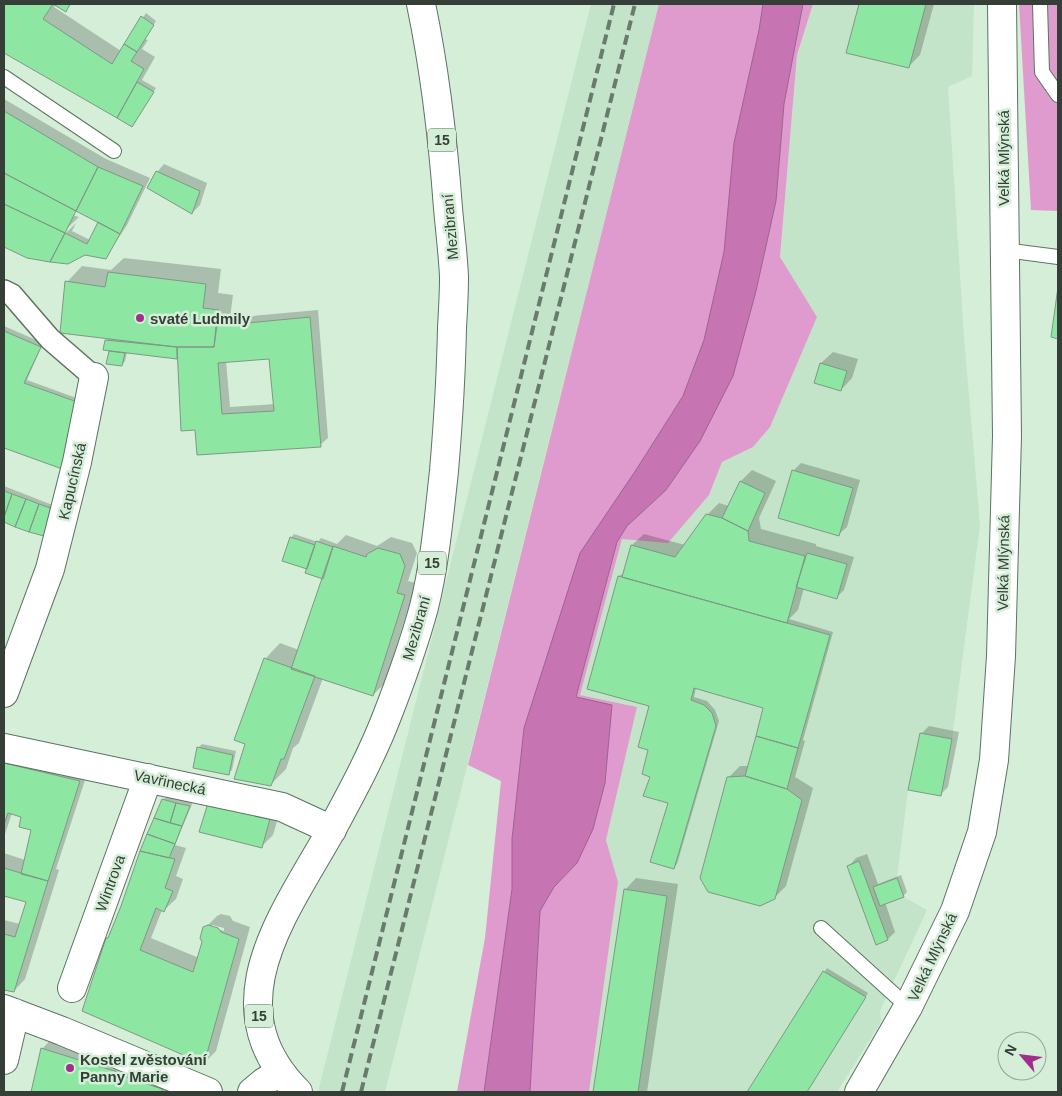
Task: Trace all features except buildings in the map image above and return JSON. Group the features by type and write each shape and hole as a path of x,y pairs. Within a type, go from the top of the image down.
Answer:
{"street":[{"name":"Mezibraní","path":"298,1092 271,1059 264,1041 258,1008 260,973 281,918 332,830 375,745 407,662 424,606 439,517 448,429 454,278 444,151 420,4"},
{"name":"Velká Mlýnská","path":"860,1092 908,1007 954,912 982,832 994,760 1001,656 1007,436 1002,4"},
{"name":"Kapucínská","path":"4,693 50,569 77,462 94,377 50,339 8,293"},
{"name":"Vavřinecká","path":"4,748 282,807 332,830"},
{"name":"Wintrova","path":"72,988 148,778"},
{"path":"4,1060 9,1011 208,1092"},
{"path":"252,1092 280,1072"}],"lane":[{"path":"1040,4 1042,72 1058,95"},
{"path":"4,77 114,151"},
{"path":"1004,250 1058,256"},
{"path":"821,928 908,1007"}],"shaded area":[{"path":"591,4 659,4 385,1092 318,1092"},
{"path":"659,4 763,4 734,143 724,252 704,340 683,396 636,470 524,728 512,839 512,889 484,1092 457,1092 485,938 501,781 468,765"},
{"path":"763,4 803,4 784,104 776,201 756,291 733,376 700,441 666,490 627,526 617,542 576,697 612,705 605,783 593,829 577,863 554,887 540,911 530,1092 484,1092 512,889 512,839 524,728 580,553 683,396 704,340 724,252 734,143"},
{"path":"803,4 813,4 797,55 780,257 817,317 770,427 753,447 722,462 709,495 668,543 622,539 580,695 637,707 606,840 618,882 589,1092 530,1092 540,911 554,887 577,863 612,706 576,697 617,542 627,526 666,490 700,441 756,291 776,201 784,104"},
{"path":"813,4 974,4 972,76 948,87 964,337 980,525 952,739 920,733 908,790 897,878 904,897 927,910 880,1011 881,1022 837,1092 589,1092 618,882 606,840 637,707 580,695 622,539 709,495 722,462 753,447 817,317 780,258 797,55"},
{"path":"1019,4 1058,4 1058,211 1031,210"}],"railway":[{"path":"342,1092 614,4"},
{"path":"361,1092 635,4"}],"place":[{"name":"svaté Ludmily","path":"140,318"},
{"name":"Kostel zvěstování Panny Marie","path":"70,1068"}]}
